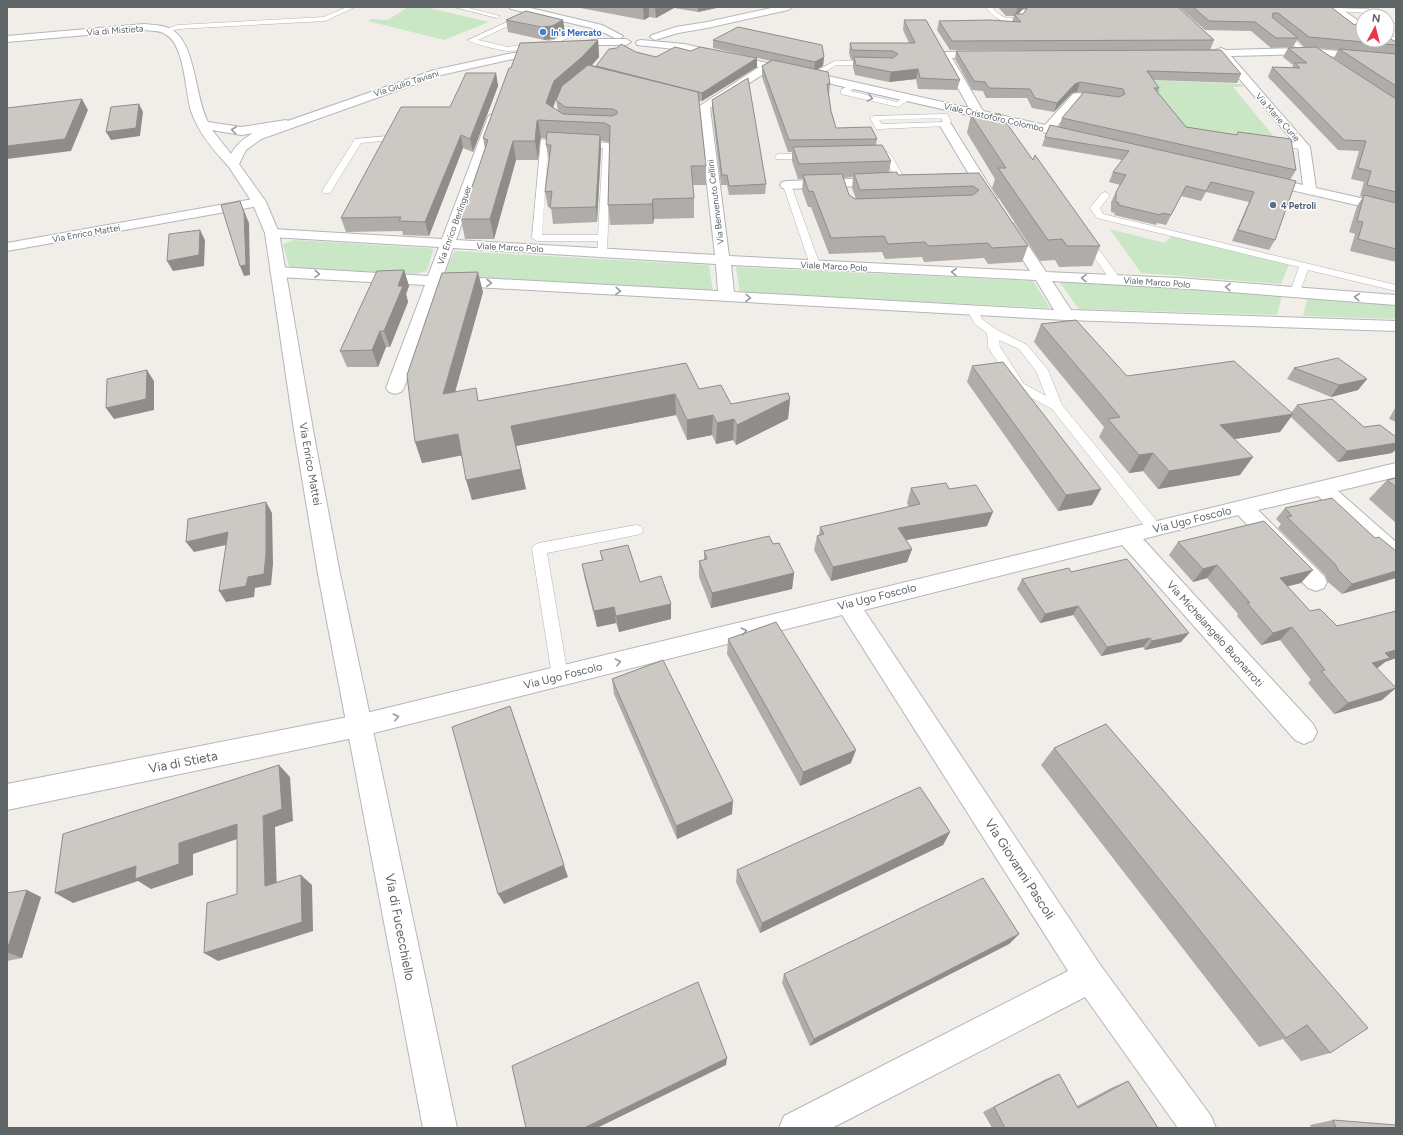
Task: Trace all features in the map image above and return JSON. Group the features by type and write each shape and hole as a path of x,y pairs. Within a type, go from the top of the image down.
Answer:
{"street":[{"path":"514,7 530,18 570,20 599,27 621,34 620,40 626,42"},
{"path":"651,34 707,25 788,7"},
{"path":"1335,8 1355,22"},
{"name":"Via di Mistieta","path":"7,38 144,28 166,30"},
{"path":"166,30 173,35 183,54 198,112 223,154 233,164"},
{"name":"Via Giulio Taviani","path":"233,164 236,152 243,144 257,136 286,124 438,72 599,42 621,34"},
{"name":"Viale Cristoforo Colombo","path":"642,43 652,40 651,34"},
{"name":"Viale Cristoforo Colombo","path":"651,34 684,47"},
{"name":"Via Giulio Taviani","path":"599,42 626,42"},
{"name":"Viale Cristoforo Colombo","path":"626,42 684,47 770,65 1092,140"},
{"name":"Via Marie Curie","path":"1212,44 1224,54 1304,147 1310,190"},
{"path":"978,113 943,51 992,55"},
{"path":"1309,51 1332,63"},
{"path":"1186,54 1309,51 1396,58"},
{"name":"Via Benvenuto Cellini","path":"726,297 700,106 770,65"},
{"path":"1048,129 1077,96 1115,102"},
{"name":"Via Enrico Berlinguer","path":"395,388 498,106"},
{"path":"204,124 241,131 286,124"},
{"path":"945,124 978,179 1066,315"},
{"path":"381,151 391,133"},
{"name":"Via Enrico Mattei","path":"233,164 259,202 272,233 315,495 358,726"},
{"path":"1250,176 1396,210"},
{"path":"963,180 978,179"},
{"path":"787,185 846,186 917,181"},
{"name":"Via Enrico Mattei","path":"7,247 259,202"},
{"path":"332,237 340,224"},
{"name":"Viale Marco Polo","path":"272,233 722,260 1115,279 1396,300"},
{"path":"278,272 1066,315 1396,326"},
{"path":"1288,323 1295,292"},
{"name":"Via Ugo Foscolo","path":"358,726 1396,470"},
{"path":"1322,488 1396,555"},
{"path":"1242,507 1316,582"},
{"name":"Via Michelangelo Buonarroti","path":"1127,536 1304,732"},
{"name":"Via Giovanni Pascoli","path":"848,605 1090,977 1199,1128"},
{"name":"Via di Stieta","path":"7,797 358,726"},
{"name":"Via di Fucecchiello","path":"358,726 397,911 440,1128"},
{"path":"796,1128 1090,977"}],"lane":[{"path":"166,30 178,27 325,19 352,7"},
{"path":"457,7 471,8 497,16"},
{"path":"989,7 998,19 1011,21 1018,20 1023,12 1043,10"},
{"path":"1335,8 1355,9"},
{"path":"530,18 555,26 571,29 573,32 556,42 512,59 471,40 530,18"},
{"path":"555,26 570,20"},
{"path":"1271,24 1309,51"},
{"path":"814,75 835,63 883,64"},
{"path":"944,116 947,120 945,124 879,126 874,118 944,116"},
{"path":"327,191 358,141 391,133"},
{"path":"1261,140 1304,147"},
{"path":"602,238 537,238 544,142 607,146 602,253"},
{"path":"864,156 887,155 902,181"},
{"path":"779,157 825,156"},
{"path":"787,185 815,265"},
{"path":"1105,195 1095,208 1100,216 1396,288"},
{"path":"1080,231 1115,279"},
{"path":"1295,292 1305,265"},
{"path":"972,310 979,322 993,332 1023,347 1042,370 1056,406 1155,529"},
{"path":"993,332 994,347 1020,387 1056,406"},
{"path":"560,676 539,549 636,530"}],"green space":[{"path":"408,7 425,7 489,22 444,40 368,21 371,19 388,20"},
{"path":"1147,80 1241,84 1243,87 1233,87 1276,139 1188,132 1183,123 1173,123"},
{"path":"1110,229 1165,243 1171,236 1289,265 1281,284 1141,273"},
{"path":"294,240 428,248 433,249 433,251 427,271 415,274 293,268 289,266 283,244"},
{"path":"455,251 709,265 713,292 448,277 443,274"},
{"path":"736,267 1033,281 1050,308 740,293"},
{"path":"1058,280 1282,295 1277,315 1079,309"},
{"path":"1308,296 1396,303 1396,319 1303,316"}],"building":[{"path":"1028,7 1178,7 1214,40 952,41 939,21 989,20 1021,22 1014,14 1023,14"},
{"path":"1193,7 1331,7 1355,25 1355,41 1309,37 1278,13 1273,13 1272,17 1298,38 1276,38 1255,22 1209,21"},
{"path":"526,11 563,20 552,26 542,27 506,20"},
{"path":"904,20 926,20 960,80 920,78 918,69 891,72 856,65 854,57 893,58 898,54 893,51 852,50 850,43 915,43"},
{"path":"738,27 822,45 824,57 815,62 713,40"},
{"path":"598,40 582,57 554,81 546,103 563,114 612,116 617,114 617,111 613,109 565,107 556,100 562,86 588,65 698,92 706,166 691,166 694,198 653,199 652,204 608,205 610,126 605,123 538,120 535,141 513,141 490,219 461,219 488,140 483,138 520,43"},
{"path":"621,44 636,52 656,57 675,47 691,51 700,47 757,58 702,93 596,66 609,49 617,48"},
{"path":"1316,47 1396,99 1396,192 1367,185 1371,171 1358,168 1366,141 1344,140 1272,67 1300,68 1295,63 1307,63 1288,48"},
{"path":"1339,49 1396,54 1396,86"},
{"path":"1221,50 1241,74 1147,71 1159,88 1154,88 1186,127 1237,135 1238,132 1291,139 1296,170 1062,118 1084,92 1119,97 1125,94 1123,89 1080,82 1075,84 1057,103 1035,98 1030,89 989,88 985,82 974,81 956,51"},
{"path":"773,60 828,72 830,84 827,84 831,111 836,128 871,127 877,139 789,140 762,66"},
{"path":"466,73 496,73 470,139 461,135 425,222 399,221 401,217 341,218 401,107 450,107"},
{"path":"748,78 766,184 729,186 727,175 722,175 712,100"},
{"path":"82,99 65,139 7,146 7,108"},
{"path":"139,104 136,128 106,132 111,107"},
{"path":"1000,114 1033,160 1035,155 1100,246 1067,246 1062,239 1048,240 998,168 1006,168 971,115"},
{"path":"1050,125 1296,181 1275,240 1238,230 1254,192 1211,182 1206,191 1186,186 1171,215 1162,213 1160,215 1118,205 1119,203 1116,202 1116,192 1126,175 1113,172 1129,151 1045,137"},
{"path":"547,132 600,135 596,207 550,208 552,191 545,192 551,145 546,145"},
{"path":"882,145 891,161 799,164 793,147"},
{"path":"897,172 898,175 979,173 1028,246 992,248 988,243 928,246 925,242 888,244 884,236 831,238 813,191 809,192 803,175 842,174 849,195 855,199 973,195 979,190 973,186 860,190 854,174"},
{"path":"1364,195 1396,203 1396,249 1358,239 1363,222 1357,221"},
{"path":"240,201 244,213 246,265 240,266 221,205"},
{"path":"200,230 199,255 167,261 169,234"},
{"path":"404,270 398,286 403,286 384,331 380,331 372,350 340,351 377,271"},
{"path":"478,272 443,394 476,388 478,401 686,363 699,389 721,385 731,404 788,393 790,399 737,425 734,419 717,423 713,415 687,420 675,394 511,426 521,469 466,480 458,434 415,442 407,375 442,273"},
{"path":"1076,320 1127,376 1234,361 1293,414 1220,425 1253,457 1169,471 1153,453 1139,455 1108,419 1120,417 1041,324"},
{"path":"1338,358 1367,379 1339,385 1294,368"},
{"path":"1003,362 1101,489 1066,495 972,366"},
{"path":"147,370 146,399 106,408 107,379"},
{"path":"1332,399 1364,427 1380,425 1396,437 1396,443 1347,451 1297,405"},
{"path":"1396,478 1396,487 1387,480"},
{"path":"946,483 949,489 976,485 993,512 898,528 912,549 833,567 817,536 824,534 820,527 920,504 911,488"},
{"path":"1332,498 1375,538 1379,537 1396,551 1396,571 1352,584 1339,571 1335,564 1287,517 1292,516 1285,508"},
{"path":"266,502 266,553 264,574 248,577 246,586 219,591 228,532 186,542 188,519"},
{"path":"1264,521 1313,570 1280,578 1310,611 1320,609 1337,626 1396,611 1396,650 1385,653 1390,658 1372,663 1396,688 1348,703 1321,671 1325,670 1292,627 1273,633 1247,603 1250,603 1217,565 1203,569 1178,542"},
{"path":"769,536 773,544 779,543 794,573 712,593 699,561 707,559 704,551"},
{"path":"628,545 640,582 661,576 671,604 616,616 614,607 594,611 582,564 603,560 600,551"},
{"path":"1127,559 1189,633 1152,641 1150,638 1107,647 1078,606 1045,614 1022,579 1069,568 1071,572"},
{"path":"776,622 856,750 803,772 728,639"},
{"path":"663,660 733,801 676,826 612,679"},
{"path":"510,706 564,865 498,894 452,727"},
{"path":"1106,724 1368,1028 1330,1053 1307,1025 1286,1038 1054,748"},
{"path":"279,765 282,809 263,816 265,886 301,875 302,922 204,953 207,903 237,894 237,824 179,843 179,864 135,879 136,866 55,893 63,834"},
{"path":"920,787 950,832 762,923 737,870"},
{"path":"983,878 1019,934 814,1039 784,974"},
{"path":"27,890 7,950 7,893"},
{"path":"698,982 727,1058 584,1128 526,1128 512,1066"},
{"path":"1059,1074 1078,1108 1128,1081 1158,1128 1005,1128 994,1107"},
{"path":"1333,1120 1396,1125 1396,1128 1336,1128"}],"place":[{"name":"In's Mercato","path":"543,32"},
{"name":"4 Petroli","path":"1273,205"}]}
